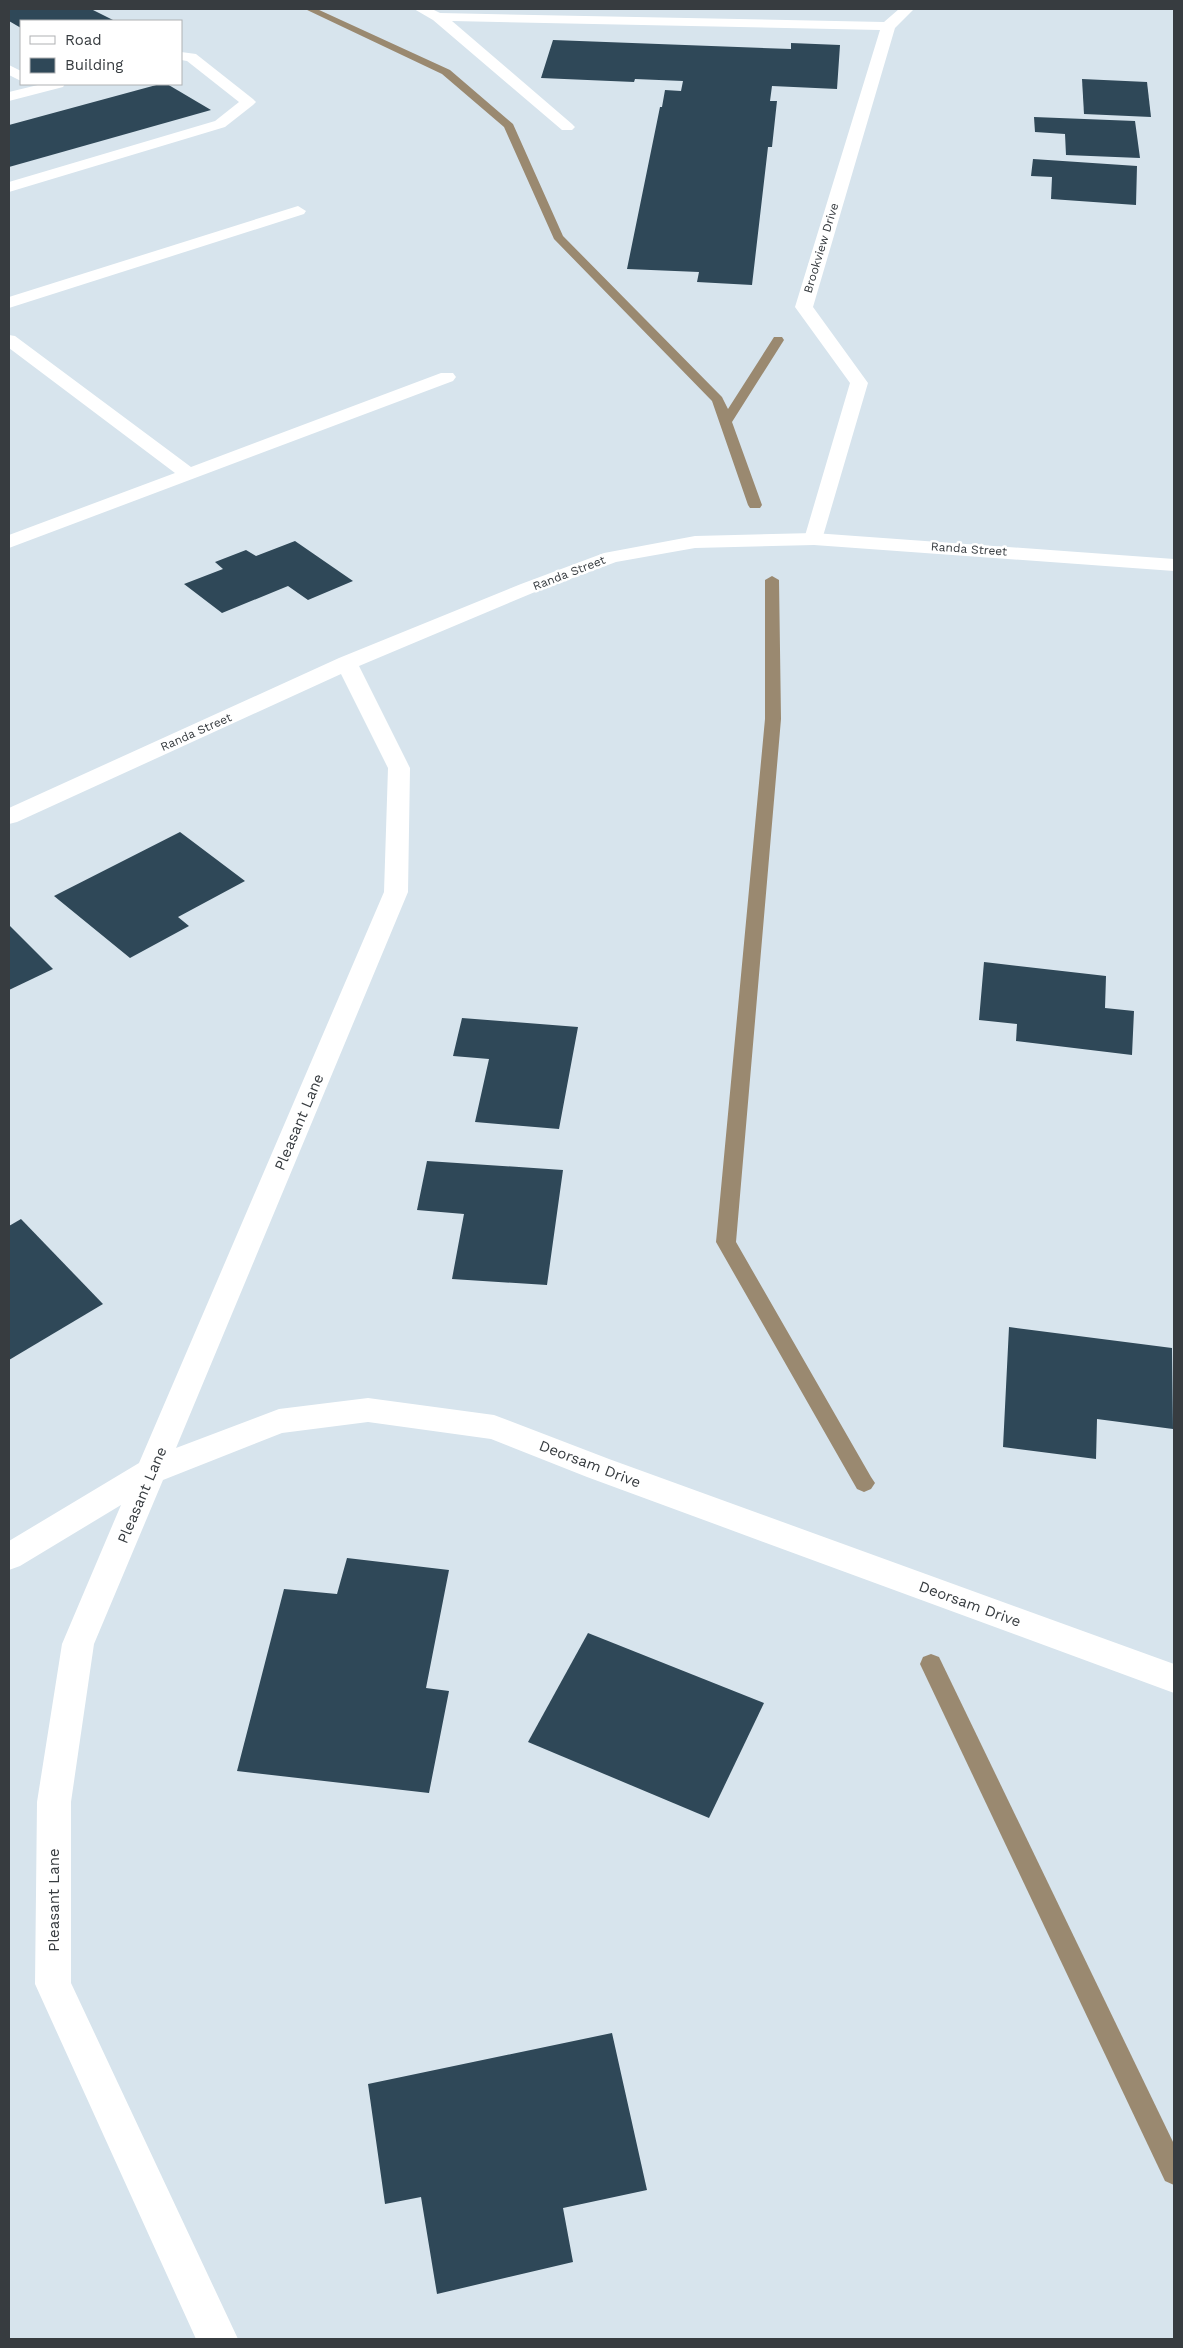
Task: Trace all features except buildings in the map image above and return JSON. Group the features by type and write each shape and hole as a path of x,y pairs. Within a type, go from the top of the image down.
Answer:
{"street":[{"path":"421,9 438,17 567,127"},
{"path":"438,17 888,26 908,9"},
{"name":"Brookview Drive","path":"814,539 859,384 804,307 888,26"},
{"path":"9,187 220,124 248,102 191,57 182,56"},
{"path":"9,69 20,76"},
{"path":"9,97 36,86"},
{"path":"9,303 298,211"},
{"path":"9,340 189,474"},
{"path":"9,542 447,377"},
{"name":"Randa Street","path":"9,817 347,663 528,588 611,557 695,542 814,539 1174,565"},
{"name":"Pleasant Lane","path":"217,2339 53,1984 54,1802 78,1644 396,892 399,768 347,663"},
{"name":"Deorsam Drive","path":"9,1557 152,1471 279,1421 368,1410 494,1427 617,1475 1174,1679"}],"waterway":[{"path":"310,9 446,72 509,126 558,237 718,400 755,505"},
{"path":"726,422 778,340"},
{"path":"772,580 773,719 726,1242 864,1483"},
{"path":"931,1664 1174,2172"}]}
